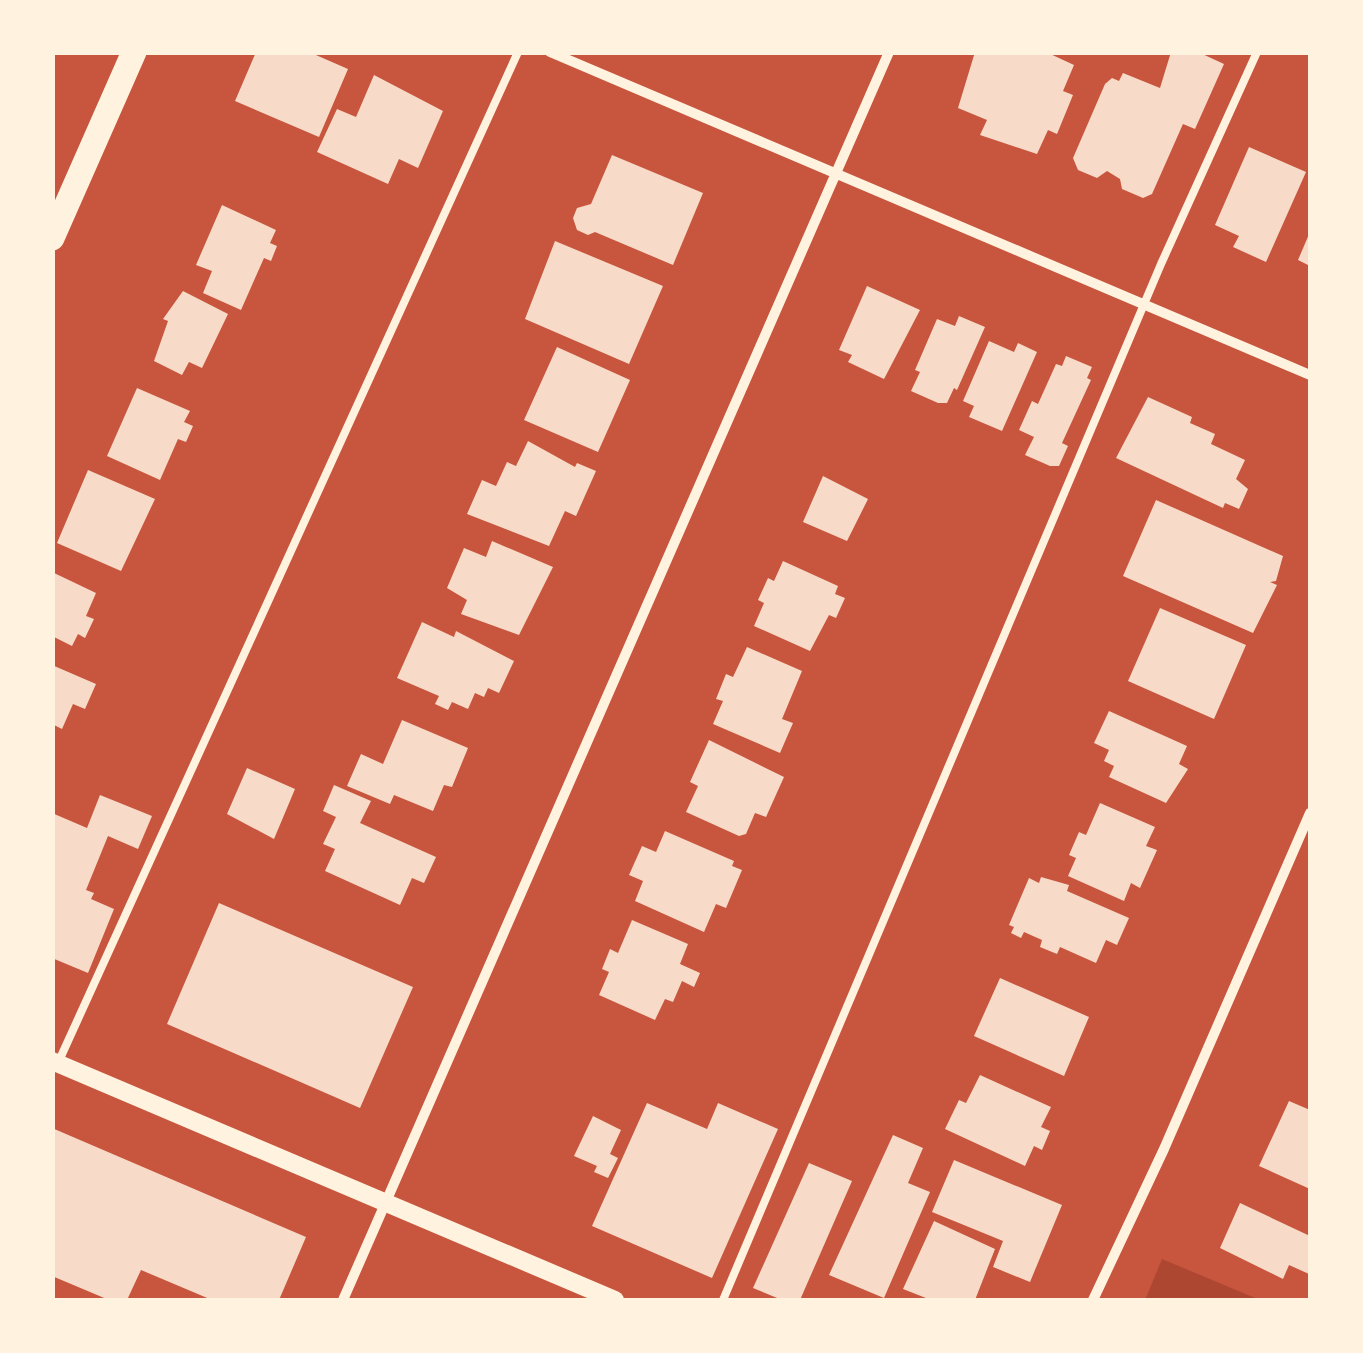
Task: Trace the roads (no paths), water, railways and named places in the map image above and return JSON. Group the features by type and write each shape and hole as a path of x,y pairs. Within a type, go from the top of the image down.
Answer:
{"main road":[{"path":"52,238 134,52"}],"street":[{"path":"550,52 1310,374"},
{"path":"343,1300 839,174 889,52"},
{"path":"1092,1300 1164,1149 1310,813"},
{"path":"55,1062 616,1300"}],"lane":[{"path":"55,1062 518,52"},
{"path":"723,1300 1257,52"}]}
